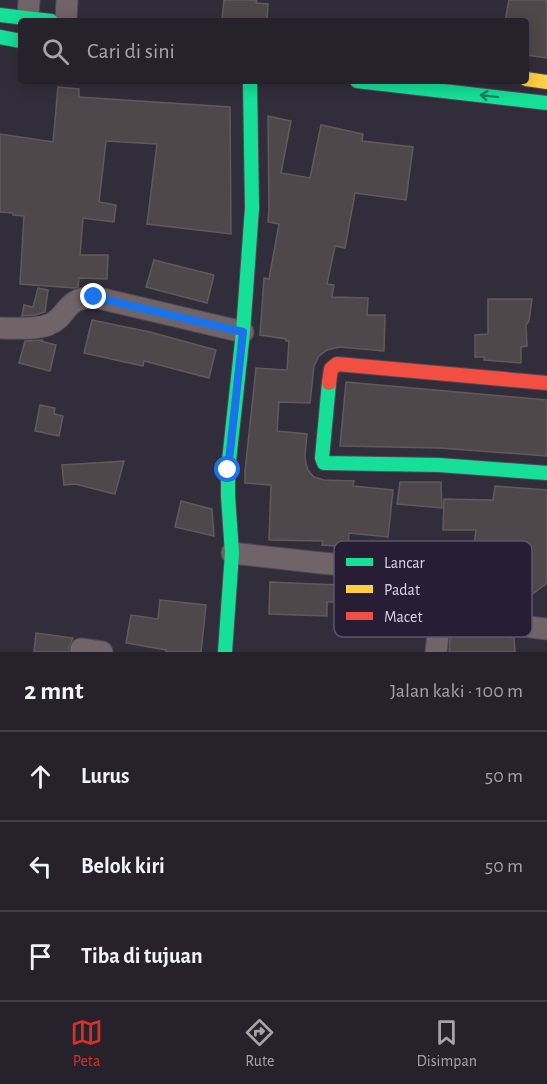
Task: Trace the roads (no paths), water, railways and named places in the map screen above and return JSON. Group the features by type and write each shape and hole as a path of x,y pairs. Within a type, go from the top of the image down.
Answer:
{"street":[{"path":"66,18 67,0"},
{"path":"0,15 28,9 45,18"},
{"path":"0,38 18,40"},
{"path":"529,79 547,82"},
{"path":"225,652 232,553 228,470 243,332 252,208 250,84"},
{"path":"383,84 547,103"},
{"path":"0,328 49,325 72,303 83,297 94,297 243,332"},
{"path":"547,383 337,364 331,369 322,458 324,463 439,465 547,473"},
{"path":"232,553 334,564"},
{"path":"532,627 547,629"},
{"path":"436,652 438,637"},
{"path":"81,650 102,652"}]}
